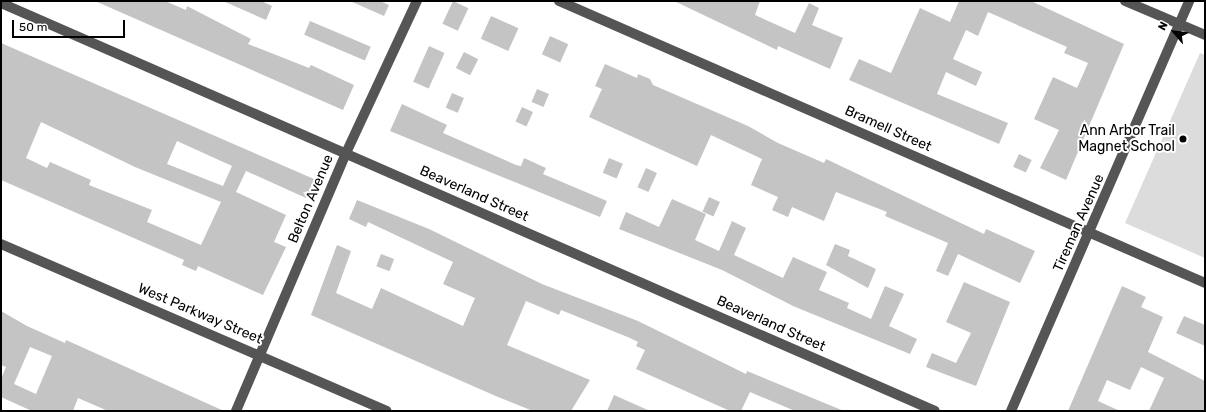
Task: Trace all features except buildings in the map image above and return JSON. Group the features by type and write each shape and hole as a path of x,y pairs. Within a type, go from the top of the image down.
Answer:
{"street":[{"name":"Belton Avenue","path":"236,411 346,153 417,1"},
{"name":"Bramell Street","path":"559,1 1205,283"},
{"path":"1125,1 1205,35"},
{"name":"Tireman Avenue","path":"1011,411 1091,233 1189,1"},
{"name":"Beaverland Street","path":"1,3 936,411"},
{"name":"West Parkway Street","path":"1,244 386,411"}],"shaded area":[{"name":"Ann Arbor Trail Magnet School","path":"1200,53 1205,55 1205,258 1125,223"}],"place":[{"name":"Ann Arbor Trail Magnet School","path":"1183,139"}]}
